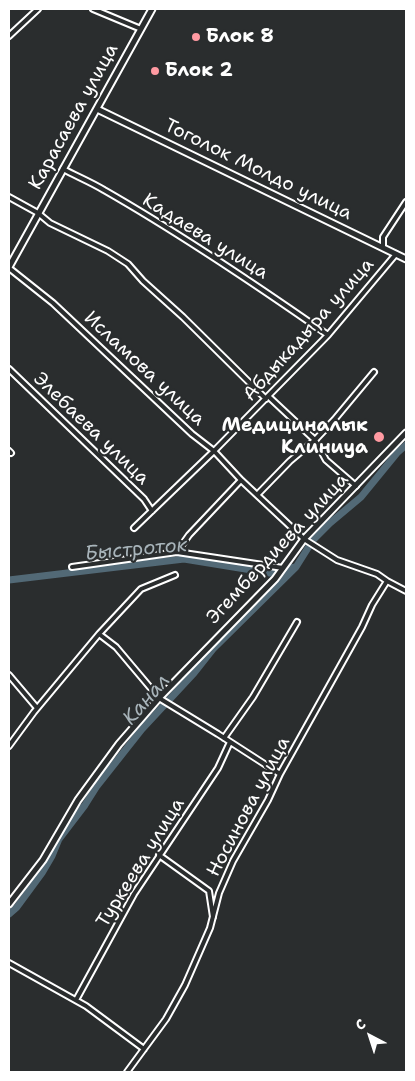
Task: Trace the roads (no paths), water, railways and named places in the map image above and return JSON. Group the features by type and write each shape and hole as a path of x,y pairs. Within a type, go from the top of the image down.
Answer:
{"street":[{"path":"9,36 38,9"},
{"path":"93,9 141,28"},
{"name":"Карасаева улица","path":"9,268 152,9"},
{"name":"Тоголок Молдо улица","path":"97,109 406,259"},
{"name":"Кадаева улица","path":"63,169 103,189 254,283 328,335"},
{"path":"9,197 38,213 50,223 108,251 128,264 143,281 267,398 315,440 326,460 356,486"},
{"path":"383,247 384,238 406,202"},
{"name":"Абдыкадыра улица","path":"134,528 214,451 328,335 396,254"},
{"name":"Исламова улица","path":"9,268 54,302 192,434 214,451 257,496 304,539 337,560 377,574 406,591"},
{"name":"Элебаева улица","path":"9,369 144,499 152,511"},
{"path":"257,496 290,461 315,440 334,420 374,372"},
{"name":"Эгембердиева улица","path":"9,904 43,860 78,800 119,744 159,698 274,579 304,539 406,433"},
{"path":"178,552 188,535 241,480"},
{"path":"72,567 178,552 283,568"},
{"path":"9,746 37,708 99,634 141,589 175,575"},
{"name":"Носинова улица","path":"127,1072 166,1019 185,985 210,928 220,893 233,861 362,627 372,605 387,581"},
{"path":"224,738 253,697 297,622"},
{"path":"99,634 116,646 159,698 280,774"},
{"path":"9,675 37,708"},
{"name":"Туркеева улица","path":"76,1000 134,894 218,768 230,742"},
{"path":"159,855 209,891 213,918"},
{"path":"9,963 86,1006 144,1049"}],"waterway":[{"name":"Канал","path":"9,914 17,907 42,873 59,839 97,786 142,729 194,673 213,649 296,567 313,540 361,497 397,453 406,445"},
{"name":"Быстроток","path":"9,580 184,559 270,573 295,567"}],"place":[{"name":"Блок 8","path":"196,37"},
{"name":"Блок 2","path":"155,71"},
{"name":"Медициналык Клиниуа","path":"379,437"}]}
